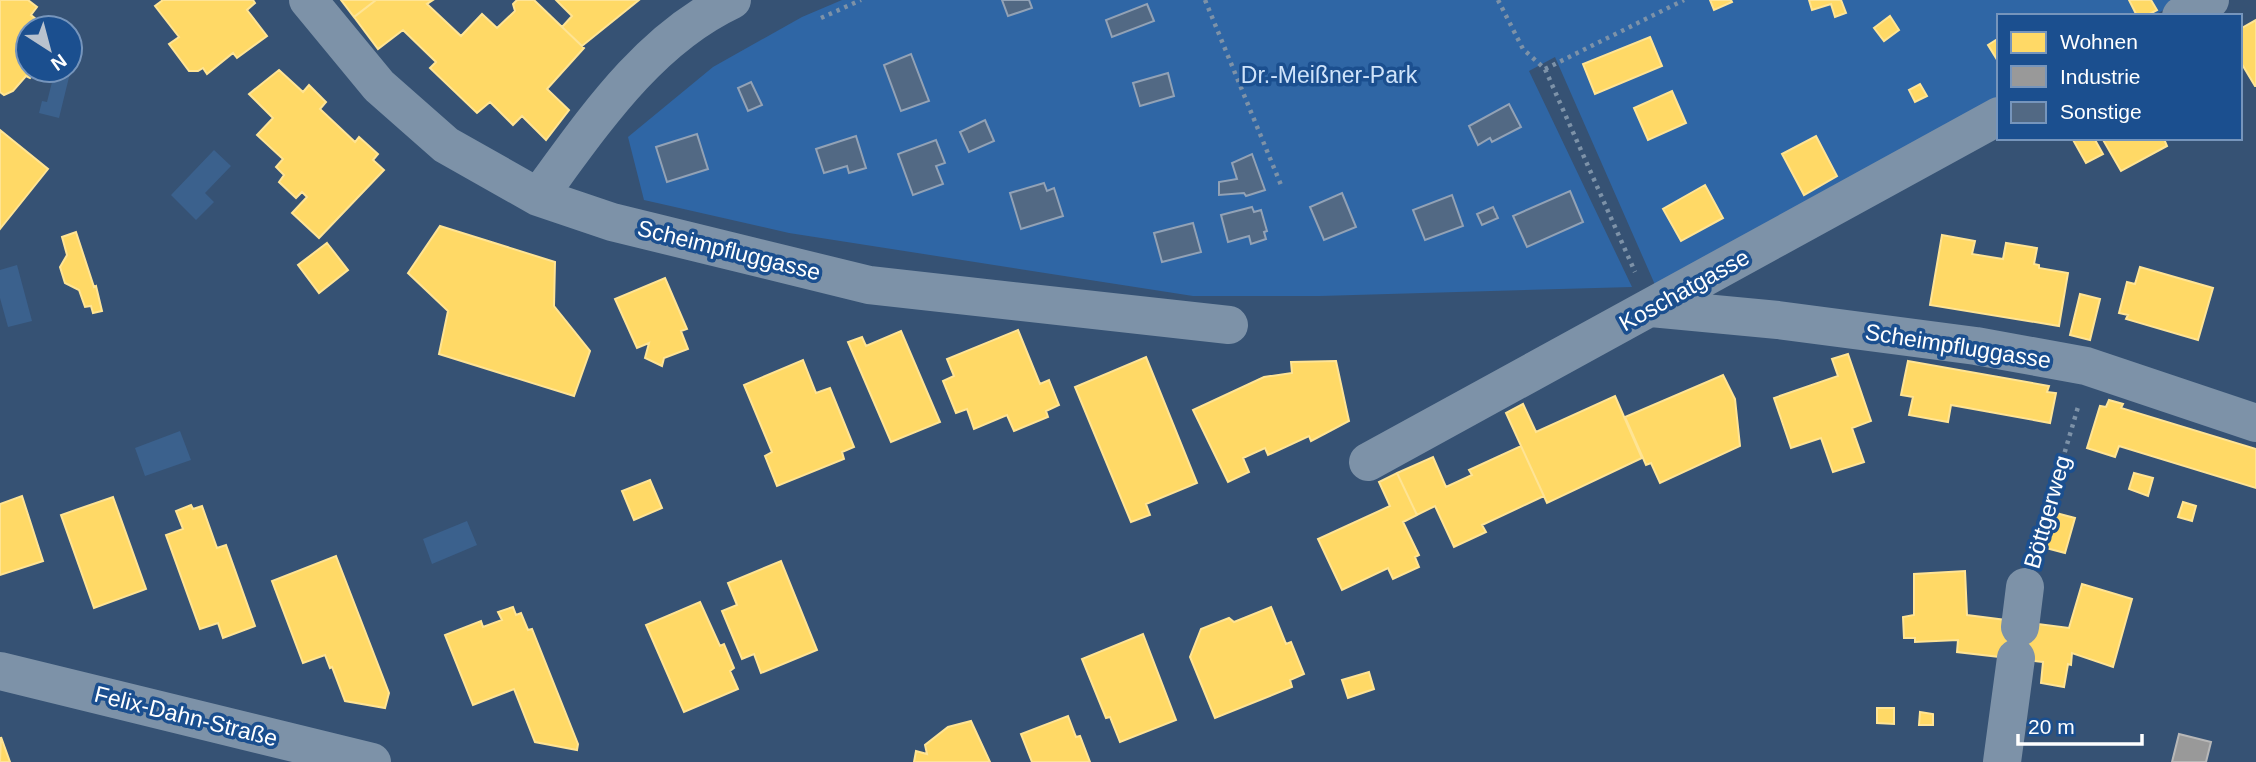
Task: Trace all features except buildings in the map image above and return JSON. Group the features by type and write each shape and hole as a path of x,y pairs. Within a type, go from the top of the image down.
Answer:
{"street":[{"name":"Scheimpfluggasse","path":"308,0 379,86 446,145 538,197 612,222 869,285 1229,325"},
{"path":"538,197 600,113 630,79 683,31 732,0"},
{"path":"2185,14 2210,0"},
{"name":"Koschatgasse","path":"1368,462 1997,117"},
{"name":"Scheimpfluggasse","path":"1651,308 1765,318 1950,342 2086,366 2256,423"},
{"name":"Böttgerweg","path":"2002,762 2025,587"},
{"name":"Felix-Dahn-Straße","path":"0,671 372,762"}],"path":[{"path":"821,18 861,0"},
{"path":"1206,0 1281,185"},
{"path":"1498,0 1523,49 1545,69 1651,308"},
{"path":"1545,69 1684,0"},
{"name":"Böttgerweg","path":"2025,587 2080,398"}],"green space":[{"name":"Dr.-Meißner-Park","path":"842,0 2181,0 2156,14 1997,14 1997,102 1656,287 1555,57 1529,71 1632,287 1320,296 1193,296 789,233 644,200 628,137 713,67 802,17"}],"shaded area":[{"path":"52,84 67,84 59,118 39,113 42,101 47,102"},
{"path":"214,150 231,166 205,193 214,202 196,220 171,195"},
{"path":"17,265 32,321 8,327 0,298 0,270"},
{"path":"180,431 191,460 145,476 135,448"},
{"path":"467,521 477,545 432,564 423,539"}]}
